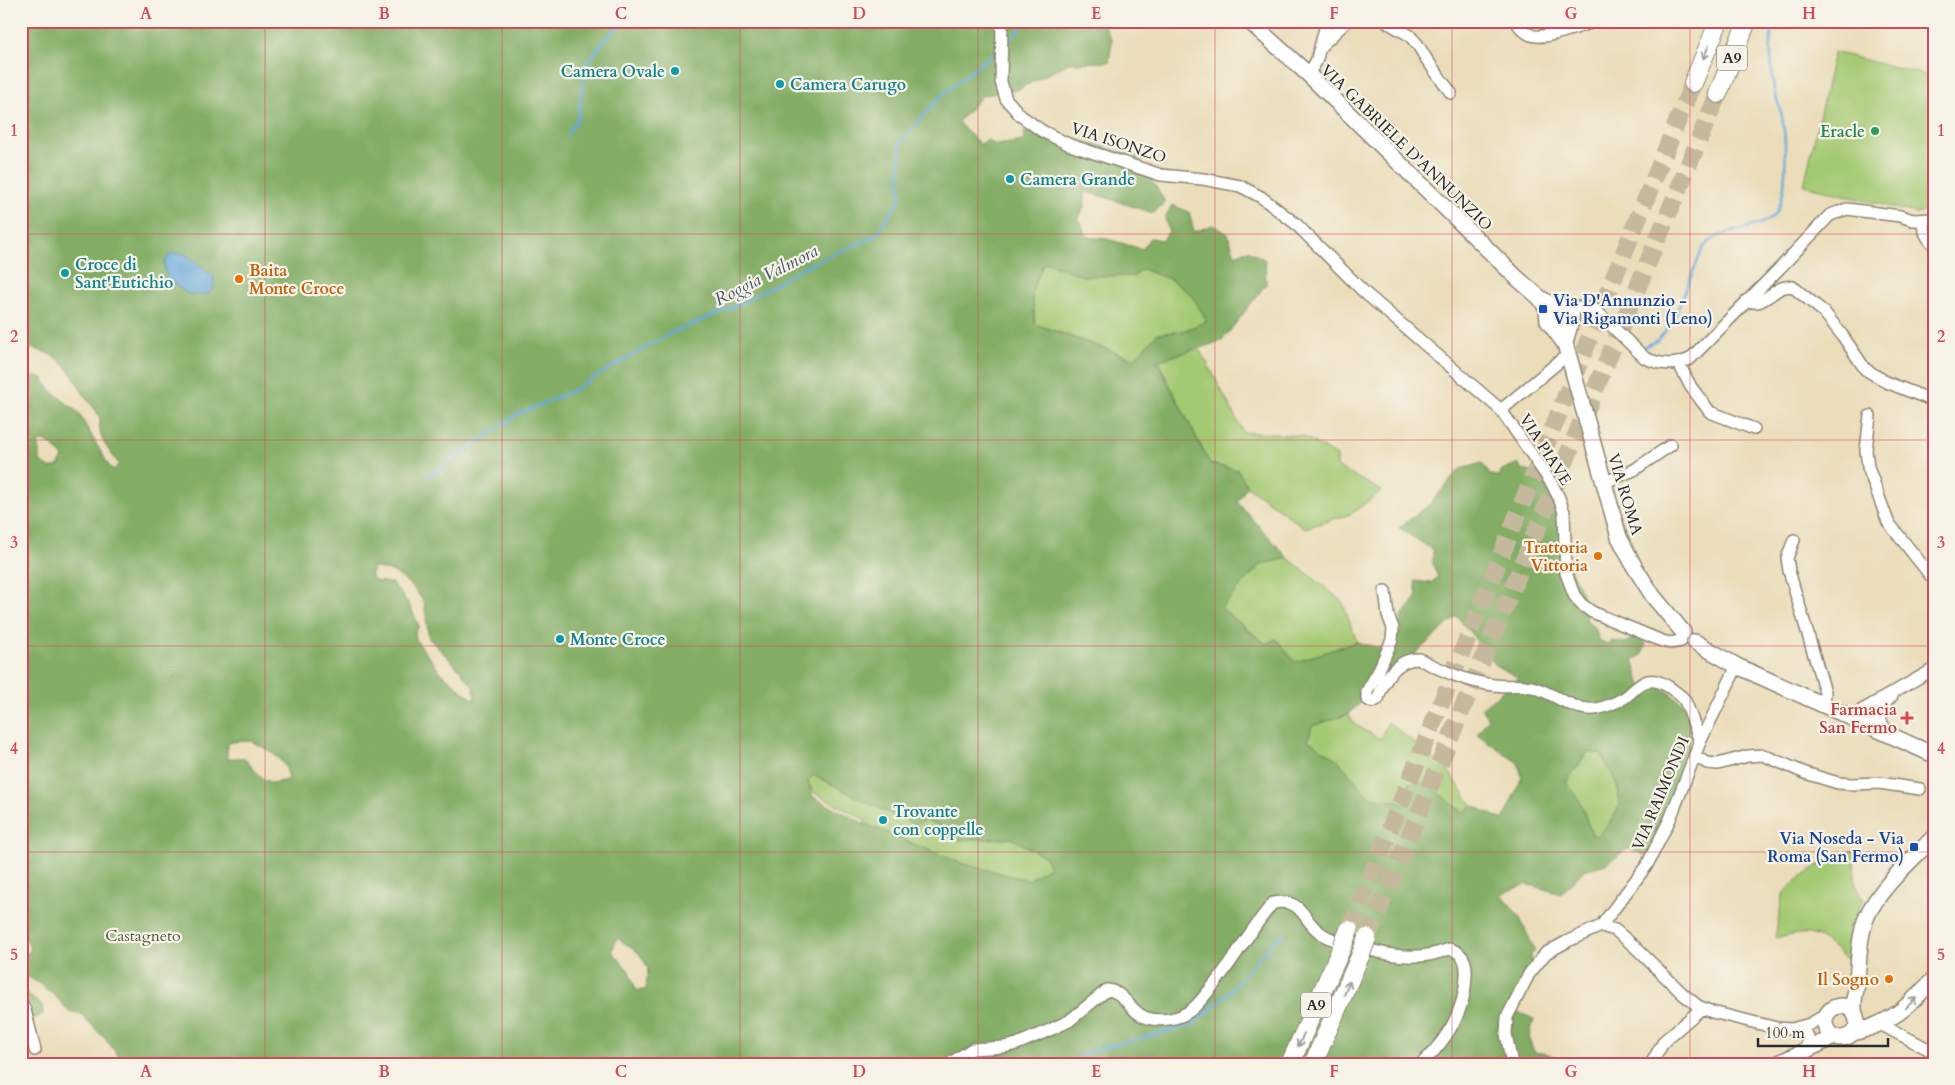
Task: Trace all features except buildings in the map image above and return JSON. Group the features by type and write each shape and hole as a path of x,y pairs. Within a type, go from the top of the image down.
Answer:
{"highway":[{"name":"A9","path":"1693,83 1719,21"},
{"name":"A9","path":"1718,94 1747,21"},
{"name":"A9","path":"1290,1064 1349,930"},
{"name":"A9","path":"1312,1064 1364,946"}],"main road":[{"name":"VIA GABRIELE D'ANNUNZIO","path":"1249,21 1562,311"},
{"path":"1562,311 1567,350 1548,321 1562,311"},
{"name":"VIA ROMA","path":"1567,350 1577,380 1619,537 1653,596 1686,638 1737,666 1934,755"},
{"path":"1853,1032 1857,1025 1853,1005 1866,918 1879,895 1934,837"},
{"path":"1828,1026 1851,981 1858,962"},
{"path":"1828,1026 1843,1038 1853,1032 1880,1024 1904,1010 1932,982"},
{"path":"1777,1064 1793,1061 1807,1051 1846,1006 1855,1014"}],"street":[{"name":"VIA ISONZO","path":"1002,21 1001,82 1003,91 1011,106 1020,116 1042,131 1070,145 1138,168 1161,175 1203,178 1240,186 1261,197 1296,224 1364,292"},
{"path":"1308,74 1316,62 1327,21"},
{"path":"1319,48 1347,21"},
{"path":"1385,21 1409,35 1451,93"},
{"path":"1516,21 1531,35 1542,37 1597,21"},
{"path":"1562,311 1594,309 1645,358 1662,364 1679,364 1690,359 1830,215 1838,211 1847,209 1928,220 1925,233 1930,242 1934,244"},
{"path":"1747,300 1751,303 1758,302 1781,287 1787,285 1793,287 1824,312 1865,369 1886,382 1934,401"},
{"name":"VIA PIAVE","path":"1364,292 1501,410 1552,484 1559,498 1564,512 1566,573 1574,595 1581,604 1592,612 1670,644 1686,638"},
{"path":"1501,410 1561,360 1567,350"},
{"path":"1679,364 1691,386 1710,412 1754,429"},
{"path":"1870,416 1866,450 1868,467 1888,522 1934,580"},
{"path":"1603,482 1634,470 1671,445"},
{"path":"1794,540 1787,558 1789,571 1825,692 1824,705"},
{"path":"1385,591 1388,615 1393,628 1392,640 1378,672 1367,691 1367,699 1372,702 1378,699 1381,686 1392,671 1407,661 1414,659 1419,659 1465,680 1500,686 1532,687 1560,701 1594,709 1606,707 1617,702 1641,684 1651,680 1660,682 1683,699 1700,742"},
{"name":"VIA RAIMONDI","path":"1601,926 1647,865 1670,819 1700,742 1737,666"},
{"path":"1850,717 1934,669"},
{"path":"1896,692 1880,710 1883,727 1896,738"},
{"path":"1694,756 1707,763 1718,764 1748,756 1763,755 1805,773 1838,783 1879,783 1920,789"},
{"path":"949,1064 972,1049 1004,1047 1017,1044 1052,1029 1069,1021 1107,990 1114,990 1120,994 1138,1013 1146,1018 1169,1019 1180,1016 1190,1011 1202,1000 1273,903 1282,902 1291,902 1299,908 1313,927 1328,937 1373,951 1395,956 1428,955 1450,949 1461,955 1465,960 1467,970 1466,993 1460,1011 1434,1051 1420,1064"},
{"path":"1512,1064 1507,1047 1506,1025 1511,1006 1529,974 1546,953 1601,926 1615,930 1683,994 1702,1008 1726,1016 1777,1028 1828,1026"},
{"path":"21,1003 25,1010 35,1050"},
{"path":"1651,1064 1664,1041 1702,1008"},
{"path":"1880,1024 1934,1052"},
{"path":"1805,1026 1808,1037 1807,1051"}],"green space":[{"name":"Castagneto","path":"21,21 1102,21 1112,41 1109,62 1069,63 1017,90 983,95 958,122 980,144 988,140 996,145 1024,141 1024,132 1067,138 1137,155 1165,202 1154,213 1085,192 1085,206 1078,219 1088,237 1107,239 1142,249 1150,238 1163,240 1169,231 1165,218 1172,205 1189,212 1194,232 1213,225 1228,234 1235,255 1248,250 1265,260 1266,284 1222,341 1157,361 1210,464 1238,470 1247,486 1237,502 1288,558 1260,565 1221,608 1265,644 1276,639 1295,662 1357,642 1383,649 1400,632 1401,617 1417,596 1415,581 1431,583 1438,577 1433,565 1433,550 1399,528 1430,504 1460,469 1482,463 1490,475 1499,476 1502,470 1518,463 1522,470 1541,474 1559,514 1568,565 1582,594 1586,619 1596,630 1599,640 1607,644 1612,641 1626,643 1635,636 1646,644 1642,655 1633,660 1641,686 1661,686 1683,704 1695,740 1677,800 1647,857 1629,848 1606,864 1584,870 1561,894 1527,884 1501,894 1519,916 1535,951 1530,956 1533,963 1515,1011 1534,1019 1529,1038 1534,1052 1549,1054 1556,1058 1547,1064 124,1064 108,1042 80,1013 69,1012 43,986 23,974 21,976 21,958 31,950 21,928","holes":["1044,262 1084,276 1135,276 1142,269 1170,279 1191,294 1207,321 1183,331 1157,334 1134,359 1035,324 1032,290","30,348 50,355 63,363 99,416 103,440 119,464 114,470 109,466 78,412 50,390 43,378 35,376 27,381 23,381 22,352","43,441 52,445 63,457 58,466 50,468 40,462 38,442","373,567 394,572 412,586 424,602 429,639 459,669 474,688 475,701 441,673 416,640 415,632 419,626 409,604 392,583 375,581 371,574","1457,616 1496,665 1519,678 1481,708 1488,719 1477,734 1518,763 1522,777 1503,820 1472,805 1463,813 1426,783 1409,783 1407,803 1369,797 1337,759 1308,740 1312,726 1348,714","251,741 263,747 281,761 288,773 288,780 272,783 261,777 246,760 239,758 227,759 227,744","1587,753 1600,753 1612,774 1618,790 1619,805 1610,822 1598,836 1592,835 1580,802 1566,782","814,775 915,825 926,820 942,826 951,840 1011,838 1044,856 1050,867 1028,880 963,864 865,824 813,797 808,781","617,938 639,953 648,968 646,990 636,990 629,971 612,951"]},
{"path":"1539,21 1573,21 1544,33"},
{"name":"Eracle","path":"1834,52 1934,77 1934,210 1915,213 1804,185"},
{"path":"1044,262 1084,276 1142,269 1170,279 1191,294 1208,321 1183,331 1157,334 1135,359 1035,324 1032,290"},
{"path":"1198,348 1243,432 1303,436 1337,456 1337,467 1382,491 1351,514 1305,528 1247,486 1238,470 1210,464 1157,360"},
{"path":"1288,558 1342,601 1357,642 1295,662 1276,639 1266,644 1221,608 1260,565"},
{"path":"1348,714 1354,724 1380,739 1388,722 1448,770 1472,805 1464,813 1426,783 1408,803 1369,797 1337,759 1308,740 1312,726"},
{"path":"1587,753 1600,753 1612,774 1619,797 1616,813 1598,836 1592,835 1580,802 1566,783"},
{"path":"814,774 868,803 915,825 926,820 942,826 951,840 1011,838 1045,856 1050,868 1028,880 963,864 865,824 865,820 813,792 808,781"},
{"path":"1854,850 1856,883 1860,895 1864,899 1855,927 1853,956 1845,958 1814,935 1799,934 1775,938 1783,894 1798,879 1825,861"},
{"path":"21,985 28,995 42,1005 43,1014 21,1025"}],"water":[{"path":"171,253 185,254 214,277 213,289 206,295 188,294 167,279 164,263"}],"waterway":[{"path":"568,134 578,118 586,64 608,36 626,21"},
{"name":"Roggia Valmora","path":"1006,44 1027,21"},
{"path":"1643,347 1658,340 1671,325 1703,248 1720,236 1751,227 1769,219 1776,213 1780,204 1785,178 1785,148 1783,121 1775,93 1772,73 1771,46 1773,21"},
{"name":"Roggia Valmora","path":"428,477 516,415 568,393 669,334 743,303 800,269 875,236 900,199 900,143 941,96 993,53 999,51"},
{"path":"1071,1064 1085,1053 1194,1024 1233,988 1275,940 1284,934"}],"tunnel":[{"path":"1349,930 1693,83"},
{"path":"1367,938 1718,94"}],"place":[{"name":"Camera Ovale","path":"675,71"},
{"name":"Camera Carugo","path":"780,84"},
{"name":"Eracle","path":"1875,131"},
{"name":"Camera Grande","path":"1010,179"},
{"name":"Croce di Sant'Eutichio","path":"65,273"},
{"name":"Baita Monte Croce","path":"239,279"},
{"name":"Via D'Annunzio - Via Rigamonti (Leno)","path":"1543,309"},
{"name":"Trattoria Vittoria","path":"1598,556"},
{"name":"Monte Croce","path":"560,639"},
{"name":"Farmacia San Fermo","path":"1907,718"},
{"name":"Trovante con coppelle","path":"883,820"},
{"name":"Via Noseda - Via Roma (San Fermo)","path":"1914,847"},
{"name":"Il Sogno","path":"1889,979"}]}
